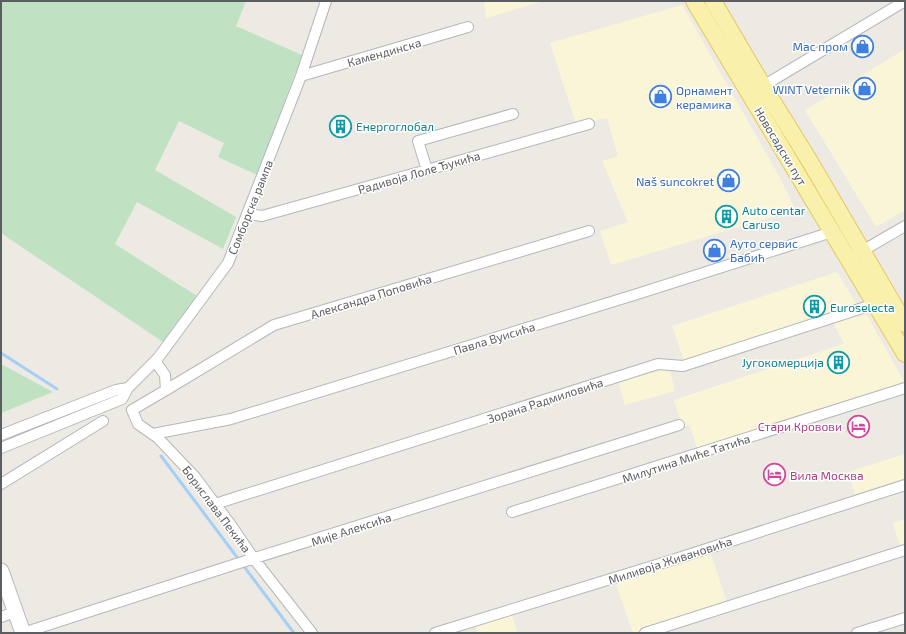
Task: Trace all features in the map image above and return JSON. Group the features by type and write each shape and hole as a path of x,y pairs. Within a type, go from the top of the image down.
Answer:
{"main road":[{"name":"Новосадски пут","path":"694,1 832,232 855,255 905,324"},
{"name":"Новосадски пут","path":"713,1 809,160 855,255 875,304 905,354"}],"street":[{"name":"Сомборска рампа","path":"1,448 122,398 128,388 155,361 228,263 301,76 326,1"},
{"path":"763,86 905,1"},
{"name":"Камендинска","path":"301,76 468,27"},
{"path":"427,170 418,141 513,114"},
{"name":"Радивоја Лоле Ђукића","path":"248,214 262,216 590,124"},
{"path":"855,255 905,226"},
{"name":"Александра Поповића","path":"166,390 274,325 589,231"},
{"name":"Павла Вуисића","path":"153,434 231,419 628,297 832,232"},
{"name":"Зорана Радмиловића","path":"215,504 658,364 683,366 875,304"},
{"path":"155,361 165,375 166,390"},
{"path":"1,435 116,390 128,388"},
{"name":"Милутина Миће Татића","path":"512,512 905,388"},
{"name":"Борислава Пекића","path":"166,390 132,410 138,424 153,434 195,477 215,504 245,562 291,604 312,633"},
{"path":"1,484 103,421"},
{"name":"Мије Алексића","path":"23,633 680,425"},
{"name":"Миливоја Живановића","path":"435,633 666,562 905,485"},
{"path":"646,633 905,550"},
{"path":"1,571 8,614 23,633"},
{"path":"857,633 905,618"}],"shaded area":[{"path":"484,1 544,1 486,18"},
{"path":"682,5 779,176 796,210 611,265 600,231 628,222 602,161 618,156 607,118 576,124 550,43"},
{"path":"905,49 905,210 876,227 805,110"},
{"path":"837,272 857,305 684,361 672,326"},
{"path":"865,312 905,383 697,448 690,425 683,427 674,400 844,344 833,322"},
{"path":"669,368 675,391 625,405 618,382"},
{"path":"905,454 905,478 855,494 848,472"},
{"path":"905,519 905,548 901,549 893,523"},
{"path":"710,552 727,602 633,633 616,584"},
{"path":"511,613 518,633 478,633 475,625"}],"green space":[{"path":"1,1 246,1 236,26 302,55 257,175 218,157 224,143 179,121 155,170 236,217 223,249 137,202 115,244 197,296 163,342 1,233"},
{"path":"1,364 53,392 1,413"}],"waterway":[{"path":"1,353 57,389"},
{"path":"161,456 294,633"}],"place":[{"name":"Мас пром","path":"863,46"},
{"name":"WINT Veternik","path":"865,89"},
{"name":"Орнамент керамика","path":"661,97"},
{"name":"Енергоглобал","path":"341,126"},
{"name":"Naš suncokret","path":"729,181"},
{"name":"Auto centar Caruso","path":"726,217"},
{"name":"Ауто сервис Бабић","path":"714,250"},
{"name":"Euroselecta","path":"815,307"},
{"name":"Југокомерција","path":"839,362"},
{"name":"Стари Кровови","path":"858,426"},
{"name":"Вила Москва","path":"774,475"}]}
